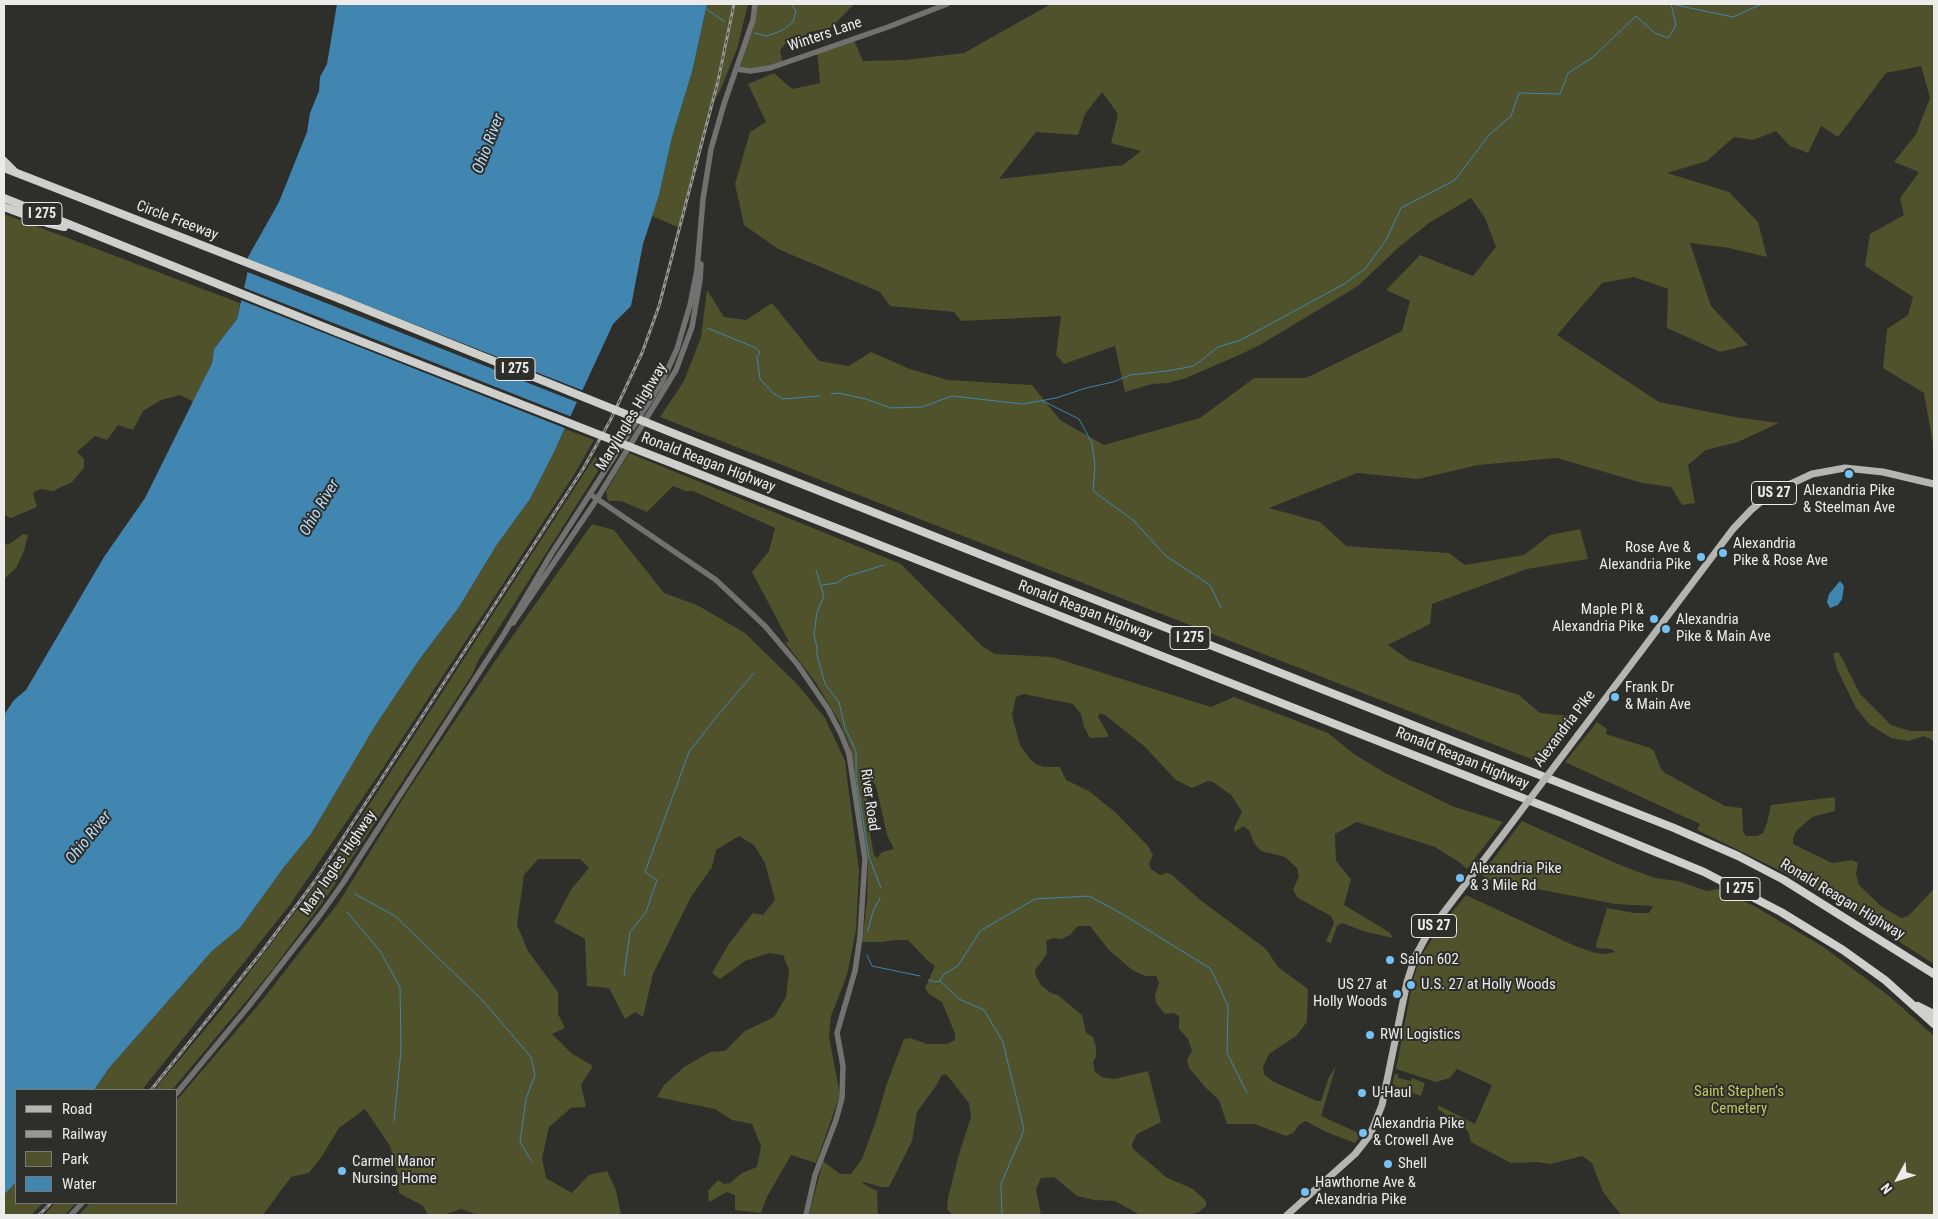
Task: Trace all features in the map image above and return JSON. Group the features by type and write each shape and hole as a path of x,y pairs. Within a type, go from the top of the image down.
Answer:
{"highway":[{"path":"4,161 16,174"},
{"name":"Circle Freeway","path":"4,168 340,299"},
{"name":"I 275","path":"4,198 81,230"},
{"path":"4,207 47,223 81,230"},
{"name":"Ronald Reagan Highway","path":"81,230 1552,809 1697,869 1747,893 1802,924 1849,954 1910,1001 1934,1024"},
{"name":"Ronald Reagan Highway","path":"340,299 690,440 1683,832 1738,856 1784,880 1934,974"},
{"path":"1910,1001 1934,1014"}],"main road":[{"name":"Alexandria Pike","path":"1288,1215 1355,1154 1370,1135 1382,1105 1407,982 1415,957 1428,934 1733,529 1765,498 1812,474 1845,468 1883,472 1934,484"}],"street":[{"name":"Mary Ingles Highway","path":"178,1092 248,1007 320,915 373,837 504,634 545,564 656,392 672,362 690,305 711,149 724,104 753,20 755,4"},
{"name":"Winters Lane","path":"737,68 750,71 770,68 888,27 947,4"},
{"name":"Mary Ingles Highway","path":"504,634 597,499 664,392 684,350 692,327 700,280 699,245"},
{"name":"River Road","path":"590,494 716,580 765,626 798,665 818,694 835,721 849,754 865,859 859,943 855,971 837,1033 843,1066 842,1098 836,1120 815,1175 806,1215"},
{"path":"71,1215 81,1204"}],"green space":[{"path":"707,4 748,4 737,49 720,91 713,102 680,228 652,216 659,195 672,137 692,72"},
{"path":"755,4 854,4 832,27 811,32 785,44 780,50 783,63 770,68 737,69"},
{"path":"1051,4 1934,4 1934,450 1924,393 1883,368 1887,329 1908,315 1913,297 1865,266 1870,234 1904,215 1900,198 1919,172 1894,162 1916,134 1930,98 1921,66 1886,73 1838,137 1821,126 1808,153 1790,146 1776,131 1753,140 1734,137 1707,161 1667,173 1729,192 1758,222 1767,257 1729,248 1690,243 1711,306 1748,345 1720,352 1667,328 1668,289 1634,277 1602,283 1557,335 1659,402 1735,417 1779,423 1738,442 1706,450 1688,465 1695,503 1682,505 1671,487 1642,483 1557,458 1478,465 1418,479 1357,473 1269,508 1320,522 1346,546 1449,553 1465,565 1524,555 1550,535 1580,529 1588,559 1527,569 1432,604 1430,624 1388,645 1409,660 1519,695 1540,713 1569,716 1570,726 1536,761 660,417 684,381 701,337 707,290 724,317 746,320 772,303 819,361 849,366 871,352 910,369 948,380 1032,385 1060,420 1104,445 1200,418 1254,378 1306,378 1402,331 1410,301 1386,290 1420,255 1473,276 1496,247 1485,218 1471,198 1429,223 1398,248 1358,286 1260,345 1186,378 1168,383 1152,384 1125,392 1115,346 1064,364 1056,355 1061,316 961,321 954,312 890,306 880,292 778,249 744,225 735,184 750,132 766,122 748,84 774,73 792,89 820,83 817,51 853,38 863,61 905,60 964,53","holes":["1102,92 1118,114 1111,143 1141,151 1123,165 999,179 1036,132 1078,135 1085,114"]},
{"path":"4,214 240,303 237,319 214,349 212,362 194,402 180,395 161,400 143,411 133,430 118,425 107,440 95,436 77,452 84,459 84,468 72,482 53,491 40,489 33,493 37,507 11,518 4,515"},
{"path":"565,429 594,440 574,475 379,774 289,906 143,1089 95,1089 109,1068 212,951 240,928 284,867 311,834 375,726 419,660 459,607 496,546 530,499"},
{"path":"629,453 901,564 982,646 995,654 1052,657 1211,707 1234,697 1328,733 1354,754 1385,773 1452,806 1503,822 1467,869 1435,847 1357,822 1335,834 1336,861 1351,879 1344,905 1389,932 1393,938 1363,931 1342,923 1337,926 1331,943 1326,941 1334,923 1331,916 1298,898 1293,890 1299,876 1297,868 1285,857 1261,851 1254,843 1249,830 1243,826 1235,832 1234,828 1242,812 1231,795 1213,782 1208,781 1192,788 1176,780 1144,746 1105,715 1100,713 1098,717 1108,737 1090,738 1084,727 1081,714 1073,704 1024,694 1016,697 1012,715 1020,745 1030,759 1044,767 1060,767 1066,780 1089,791 1115,812 1148,846 1153,855 1149,864 1151,869 1160,875 1171,874 1199,899 1266,949 1278,967 1308,989 1307,1022 1296,1036 1269,1054 1263,1067 1264,1074 1272,1081 1317,1101 1321,1101 1329,1077 1336,1066 1321,1116 1361,1134 1355,1143 1326,1132 1306,1121 1300,1124 1293,1133 1286,1136 1254,1124 1227,1124 1219,1100 1189,1068 1187,1060 1192,1051 1188,1039 1179,1029 1179,1016 1173,1013 1165,1014 1156,1003 1155,995 1159,983 1156,976 1145,976 1132,970 1109,950 1090,926 1078,926 1070,935 1061,939 1053,938 1046,941 1047,954 1035,970 1036,976 1041,985 1051,993 1058,995 1082,1015 1086,1033 1093,1037 1096,1047 1096,1057 1093,1062 1095,1072 1102,1077 1114,1079 1148,1071 1161,1122 1137,1134 1132,1144 1133,1149 1166,1177 1193,1189 1206,1201 1206,1206 1199,1212 1189,1215 1140,1215 1115,1201 1094,1200 1077,1196 1054,1177 1041,1178 1036,1189 1041,1215 953,1215 947,1209 948,1198 971,1117 969,1103 946,1074 941,1076 917,1112 912,1141 889,1187 862,1183 877,1191 878,1215 809,1215 823,1161 840,1174 851,1174 862,1159 887,1083 904,1039 910,1038 927,1044 947,1044 955,1040 955,1034 942,1002 929,994 925,988 935,966 908,940 862,942 867,902 868,862 849,744 840,723 816,683 785,642 789,642 752,572 769,551 775,528 693,491 685,491 673,486 647,512 621,501 608,501 606,491","holes":["870,778 876,786 887,835 894,849 882,852 877,858 874,855 870,833 867,800 867,785"]},
{"path":"596,455 598,471 478,661 472,675 328,895 273,969 173,1089 155,1089 221,1010 327,870"},
{"path":"592,524 614,530 664,593 697,605 745,633 797,684 825,718 845,761 859,871 856,930 847,975 831,1016 829,1037 840,1095 816,1163 791,1155 767,1197 761,1213 735,1210 735,1195 727,1192 709,1202 708,1191 718,1180 724,1184 730,1183 742,1173 757,1167 761,1146 752,1124 732,1120 715,1109 657,1097 664,1085 684,1067 710,1052 725,1051 745,1031 774,1017 786,997 789,970 783,955 769,953 745,961 720,979 712,973 730,942 753,913 763,915 775,900 765,863 754,845 739,836 716,850 712,867 691,897 653,974 643,1017 635,1012 625,1019 609,988 587,986 585,939 554,922 572,888 589,868 580,859 538,859 524,875 517,925 528,951 558,992 558,1014 565,1028 552,1034 571,1053 593,1066 581,1085 586,1107 571,1108 549,1127 542,1158 546,1178 572,1193 589,1175 607,1171 616,1190 621,1215 478,1215 461,1209 444,1215 428,1215 423,1206 399,1193 398,1176 390,1146 365,1109 339,1128 309,1173 291,1177 263,1215 79,1215 89,1204 178,1204 178,1099 260,1003 339,902 407,792 495,661"},
{"path":"23,534 28,535 24,551 16,568 4,579 4,543 8,545"},
{"path":"1837,652 1840,654 1860,694 1891,725 1910,731 1934,731 1934,741 1924,736 1908,741 1891,738 1869,724 1856,708 1837,669 1833,654"},
{"path":"1597,722 1607,729 1606,734 1654,751 1661,769 1665,773 1725,806 1742,808 1743,831 1746,836 1757,836 1763,833 1771,805 1835,797 1835,811 1812,817 1797,830 1793,838 1793,844 1832,863 1852,860 1858,863 1856,874 1859,885 1881,906 1901,918 1908,916 1934,889 1934,964 1840,904 1783,872 1697,830 1700,824 1565,762"},
{"name":"Saint Stephen’s Cemetery","path":"1522,821 1620,865 1655,878 1678,881 1707,891 1718,889 1754,906 1822,946 1888,995 1934,1036 1934,1215 1621,1215 1603,1192 1592,1163 1582,1156 1550,1164 1538,1162 1511,1163 1471,1142 1468,1131 1438,1109 1438,1105 1475,1124 1492,1085 1457,1069 1450,1078 1436,1082 1396,1069 1413,980 1420,958 1437,931 1466,895 1573,945 1603,954 1615,952 1611,949 1597,948 1596,945 1607,908 1634,913 1649,913 1653,906 1615,904 1485,879 1482,874"},
{"path":"1395,1074 1398,1074 1398,1078 1411,1081 1412,1078 1425,1083 1421,1096 1392,1085"},
{"path":"15,1183 15,1204 42,1204 31,1215 4,1215 4,1195"},
{"path":"54,1204 75,1204 65,1215 44,1215"}],"water":[{"name":"Ohio River","path":"337,4 707,4 692,72 672,137 659,195 643,244 631,306 613,324 530,499 496,546 459,607 419,660 375,726 311,834 284,867 240,928 212,951 109,1068 95,1089 15,1089 15,1183 4,1195 4,715 14,700 26,690 104,557 145,498 212,363 214,349 237,319 247,275 248,257 279,202 307,132 310,113 319,91 320,77 327,64"},
{"path":"1840,581 1844,586 1842,599 1838,605 1830,608 1827,602 1829,594"}],"pier":[{"path":"246,258 584,391 579,403 245,271"},
{"path":"242,287 572,417 567,429 238,299"}],"waterway":[{"path":"754,33 767,36 783,30 793,22 796,12 792,4"},
{"path":"831,394 838,393 866,399 891,408 922,407 952,396 1023,404 1056,398 1086,388 1113,382 1130,375 1194,366 1218,347 1241,340 1344,284 1365,269 1386,240 1401,208 1455,180 1489,135 1511,116 1519,93 1560,94 1568,73 1592,58 1636,16 1655,33 1668,38 1676,25 1671,4 1733,17 1762,4"},
{"path":"705,8 725,22"},
{"path":"707,328 754,347 760,352 757,357 760,379 773,393 783,399 820,396"},
{"path":"1043,401 1079,419 1092,443 1095,466 1093,491 1133,520 1166,556 1210,585 1221,608"},
{"path":"822,585 837,583 845,577 884,565"},
{"path":"816,570 824,596 817,612 814,635 817,655 825,684 839,702 845,728 856,751 856,776 869,857 881,888"},
{"path":"624,976 630,932 646,912 657,880 645,872 689,752 754,673"},
{"path":"355,894 395,916 483,1001 531,1057 535,1075 526,1099 520,1142 532,1162"},
{"path":"929,980 940,981 944,974 958,966 980,931 1035,899 1089,896 1124,915 1211,969 1228,1006 1227,1053 1247,1093"},
{"path":"868,931 873,911 880,898"},
{"path":"347,912 380,951 400,987 401,1050 394,1121"},
{"path":"867,955 872,966 920,976"},
{"path":"940,981 959,999 984,1010 1003,1042 1024,1130 1001,1184 1002,1215"}],"railway":[{"path":"152,1089 261,953 315,881 583,469 610,421 642,353 659,306 718,81 734,4"},
{"path":"39,1215 50,1204"}],"place":[{"name":"Alexandria Pike & Steelman Ave","path":"1849,474"},
{"name":"Alexandria Pike & Rose Ave","path":"1723,553"},
{"name":"Rose Ave & Alexandria Pike","path":"1701,557"},
{"name":"Maple Pl & Alexandria Pike","path":"1654,619"},
{"name":"Alexandria Pike & Main Ave","path":"1666,629"},
{"name":"Frank Dr & Main Ave","path":"1615,697"},
{"name":"Alexandria Pike & 3 Mile Rd","path":"1460,878"},
{"name":"Salon 602","path":"1390,960"},
{"name":"U.S. 27 at Holly Woods","path":"1411,985"},
{"name":"US 27 at Holly Woods","path":"1397,994"},
{"name":"RWI Logistics","path":"1370,1035"},
{"name":"U-Haul","path":"1362,1093"},
{"name":"Alexandria Pike & Crowell Ave","path":"1363,1133"},
{"name":"Shell","path":"1388,1164"},
{"name":"Carmel Manor Nursing Home","path":"342,1171"},
{"name":"Hawthorne Ave & Alexandria Pike","path":"1305,1192"}]}
